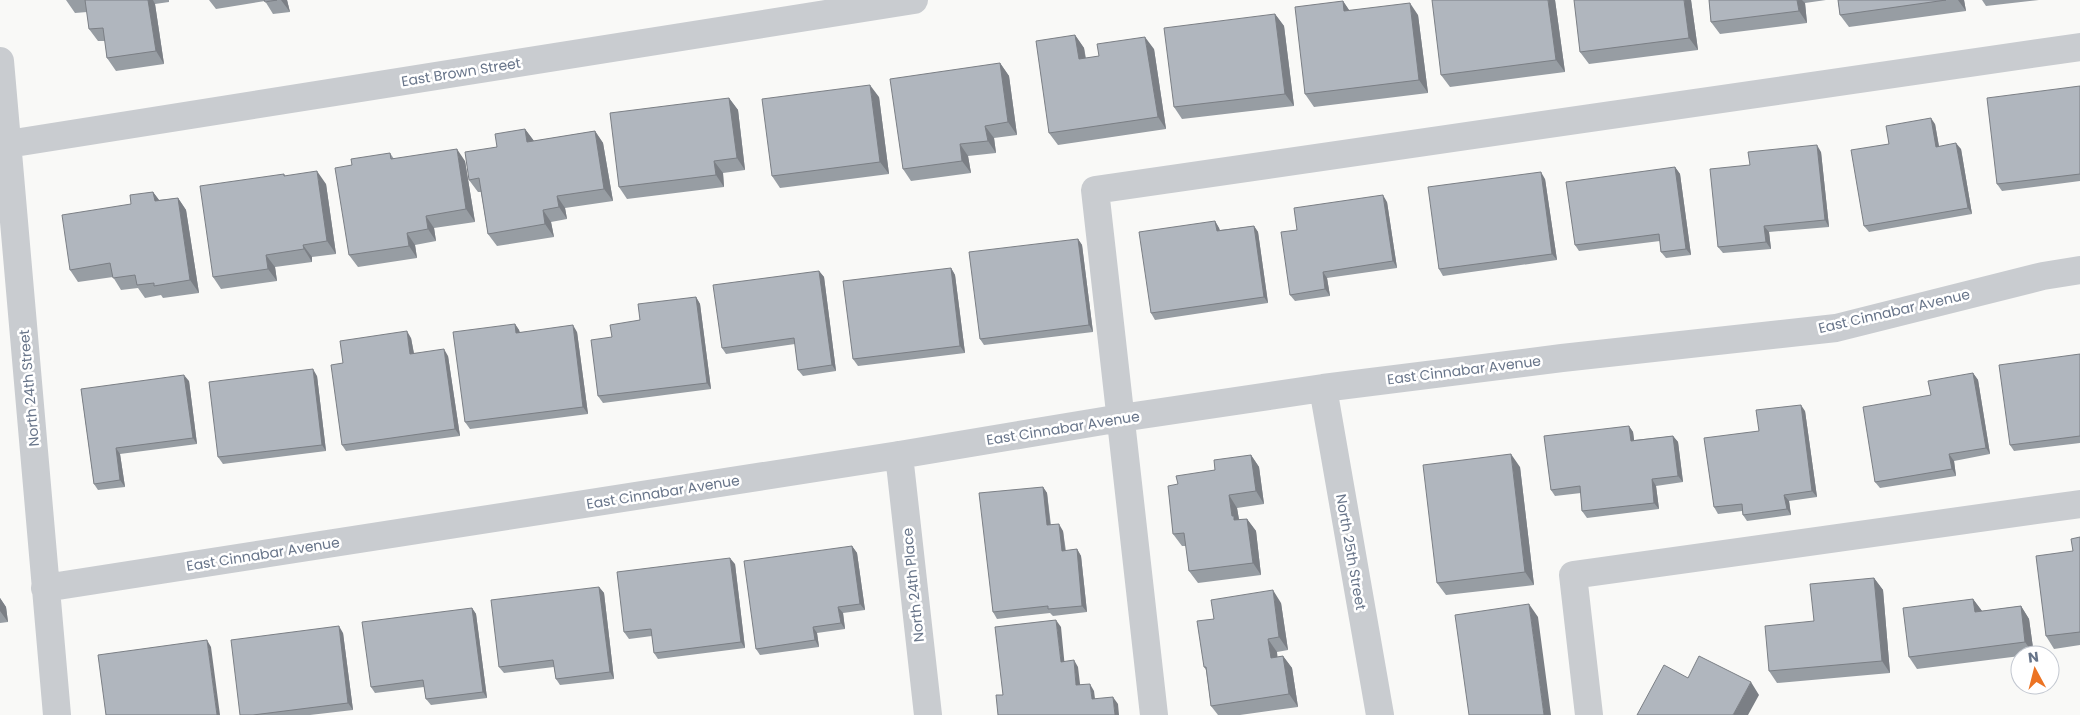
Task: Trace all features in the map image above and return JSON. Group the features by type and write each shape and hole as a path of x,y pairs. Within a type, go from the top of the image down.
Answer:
{"street":[{"name":"East Brown Street","path":"8,144 914,0"},
{"path":"1154,715 1095,190 2080,47"},
{"name":"North 24th Street","path":"0,61 8,144 7,212 57,715"},
{"name":"East Cinnabar Avenue","path":"45,588 899,456 1121,418 1323,388 1562,358 1836,328 2043,276 2080,270"},
{"name":"North 25th Street","path":"1323,388 1380,715"},
{"name":"North 24th Place","path":"899,456 928,715"},
{"path":"1589,715 1573,575 2080,504"}],"building":[{"path":"85,0 148,0 156,51 107,58 103,28 89,29"},
{"path":"1432,0 1548,0 1556,60 1441,75"},
{"path":"1574,0 1684,0 1689,38 1580,52"},
{"path":"1709,0 1797,0 1799,11 1711,22"},
{"path":"1838,0 1946,0 1840,15"},
{"path":"1343,1 1344,11 1410,3 1419,80 1305,94 1295,7"},
{"path":"1275,14 1285,94 1174,107 1164,28"},
{"path":"1075,35 1079,59 1099,56 1097,44 1145,37 1158,117 1049,133 1036,41"},
{"path":"1000,63 1008,122 985,126 988,141 960,144 962,161 903,169 890,79"},
{"path":"870,85 880,162 772,176 762,99"},
{"path":"2080,86 2080,174 1997,184 1987,98"},
{"path":"729,98 737,158 714,161 716,175 619,187 610,113"},
{"path":"1931,118 1936,147 1956,143 1968,208 1864,226 1851,150 1889,144 1886,126"},
{"path":"525,129 527,142 595,131 604,189 557,196 559,207 543,210 545,224 488,234 479,178 469,180 465,152 497,147 495,134"},
{"path":"1817,145 1825,220 1764,226 1766,242 1718,247 1710,169 1750,165 1748,152"},
{"path":"457,149 466,209 426,216 428,229 407,233 409,246 349,255 335,168 352,165 351,159 390,153 391,159"},
{"path":"1675,167 1686,249 1661,252 1659,234 1575,245 1566,182"},
{"path":"317,171 327,241 303,245 304,249 266,255 268,269 213,277 200,186"},
{"path":"1541,172 1552,254 1439,269 1428,187"},
{"path":"153,192 155,201 178,198 190,280 154,286 154,283 137,285 135,275 113,278 110,263 70,270 62,215 131,204 130,195"},
{"path":"1383,195 1393,261 1323,272 1325,289 1290,295 1281,232 1297,230 1294,208"},
{"path":"1215,221 1217,231 1254,226 1264,297 1151,313 1139,232"},
{"path":"1078,239 1089,325 980,339 969,252"},
{"path":"951,268 960,346 853,359 843,281"},
{"path":"819,271 832,365 798,370 794,338 722,348 713,285"},
{"path":"696,297 707,383 598,396 591,340 612,337 610,325 640,320 638,304"},
{"path":"515,324 516,333 573,325 583,407 465,422 453,332"},
{"path":"407,331 410,354 444,349 455,429 342,445 331,365 343,363 340,341"},
{"path":"2080,354 2080,436 2010,445 1999,365"},
{"path":"313,369 322,445 218,457 209,382"},
{"path":"1973,373 1986,448 1949,454 1952,469 1875,482 1863,407 1931,395 1928,381"},
{"path":"184,375 193,438 116,448 120,480 94,484 81,389"},
{"path":"1801,405 1812,491 1784,495 1787,509 1743,515 1742,504 1714,507 1704,438 1759,431 1756,410"},
{"path":"1629,426 1631,441 1673,436 1678,476 1652,479 1654,503 1582,511 1580,486 1551,490 1544,436"},
{"path":"1511,454 1525,572 1437,583 1423,465"},
{"path":"1251,455 1256,491 1229,495 1234,520 1247,519 1253,563 1189,571 1184,533 1173,534 1168,486 1178,484 1176,476 1215,470 1214,460"},
{"path":"1043,487 1047,525 1059,524 1062,551 1077,549 1082,606 1048,609 1048,606 993,612 979,493"},
{"path":"2080,537 2080,632 2046,636 2036,556 2073,551 2071,539"},
{"path":"852,546 860,604 838,607 841,623 813,627 815,640 756,649 744,561"},
{"path":"730,558 741,642 654,653 651,629 624,632 617,572"},
{"path":"1874,578 1882,661 1769,671 1765,626 1814,621 1810,584"},
{"path":"599,587 610,672 556,679 553,660 499,667 491,600"},
{"path":"1273,590 1279,637 1268,639 1271,658 1283,656 1289,694 1211,706 1197,621 1214,619 1211,600"},
{"path":"1973,599 1975,612 2021,606 2025,642 1909,657 1903,608"},
{"path":"1529,604 1544,715 1469,715 1455,615"},
{"path":"472,608 483,692 426,699 423,680 371,687 362,622"},
{"path":"1056,620 1061,662 1074,660 1076,685 1090,684 1092,699 1113,697 1115,715 998,715 996,695 1003,695 995,627"},
{"path":"339,626 348,703 240,715 231,640"},
{"path":"207,640 217,715 106,715 98,655"},
{"path":"1699,656 1751,682 1733,715 1637,715 1664,665 1688,678"}]}
